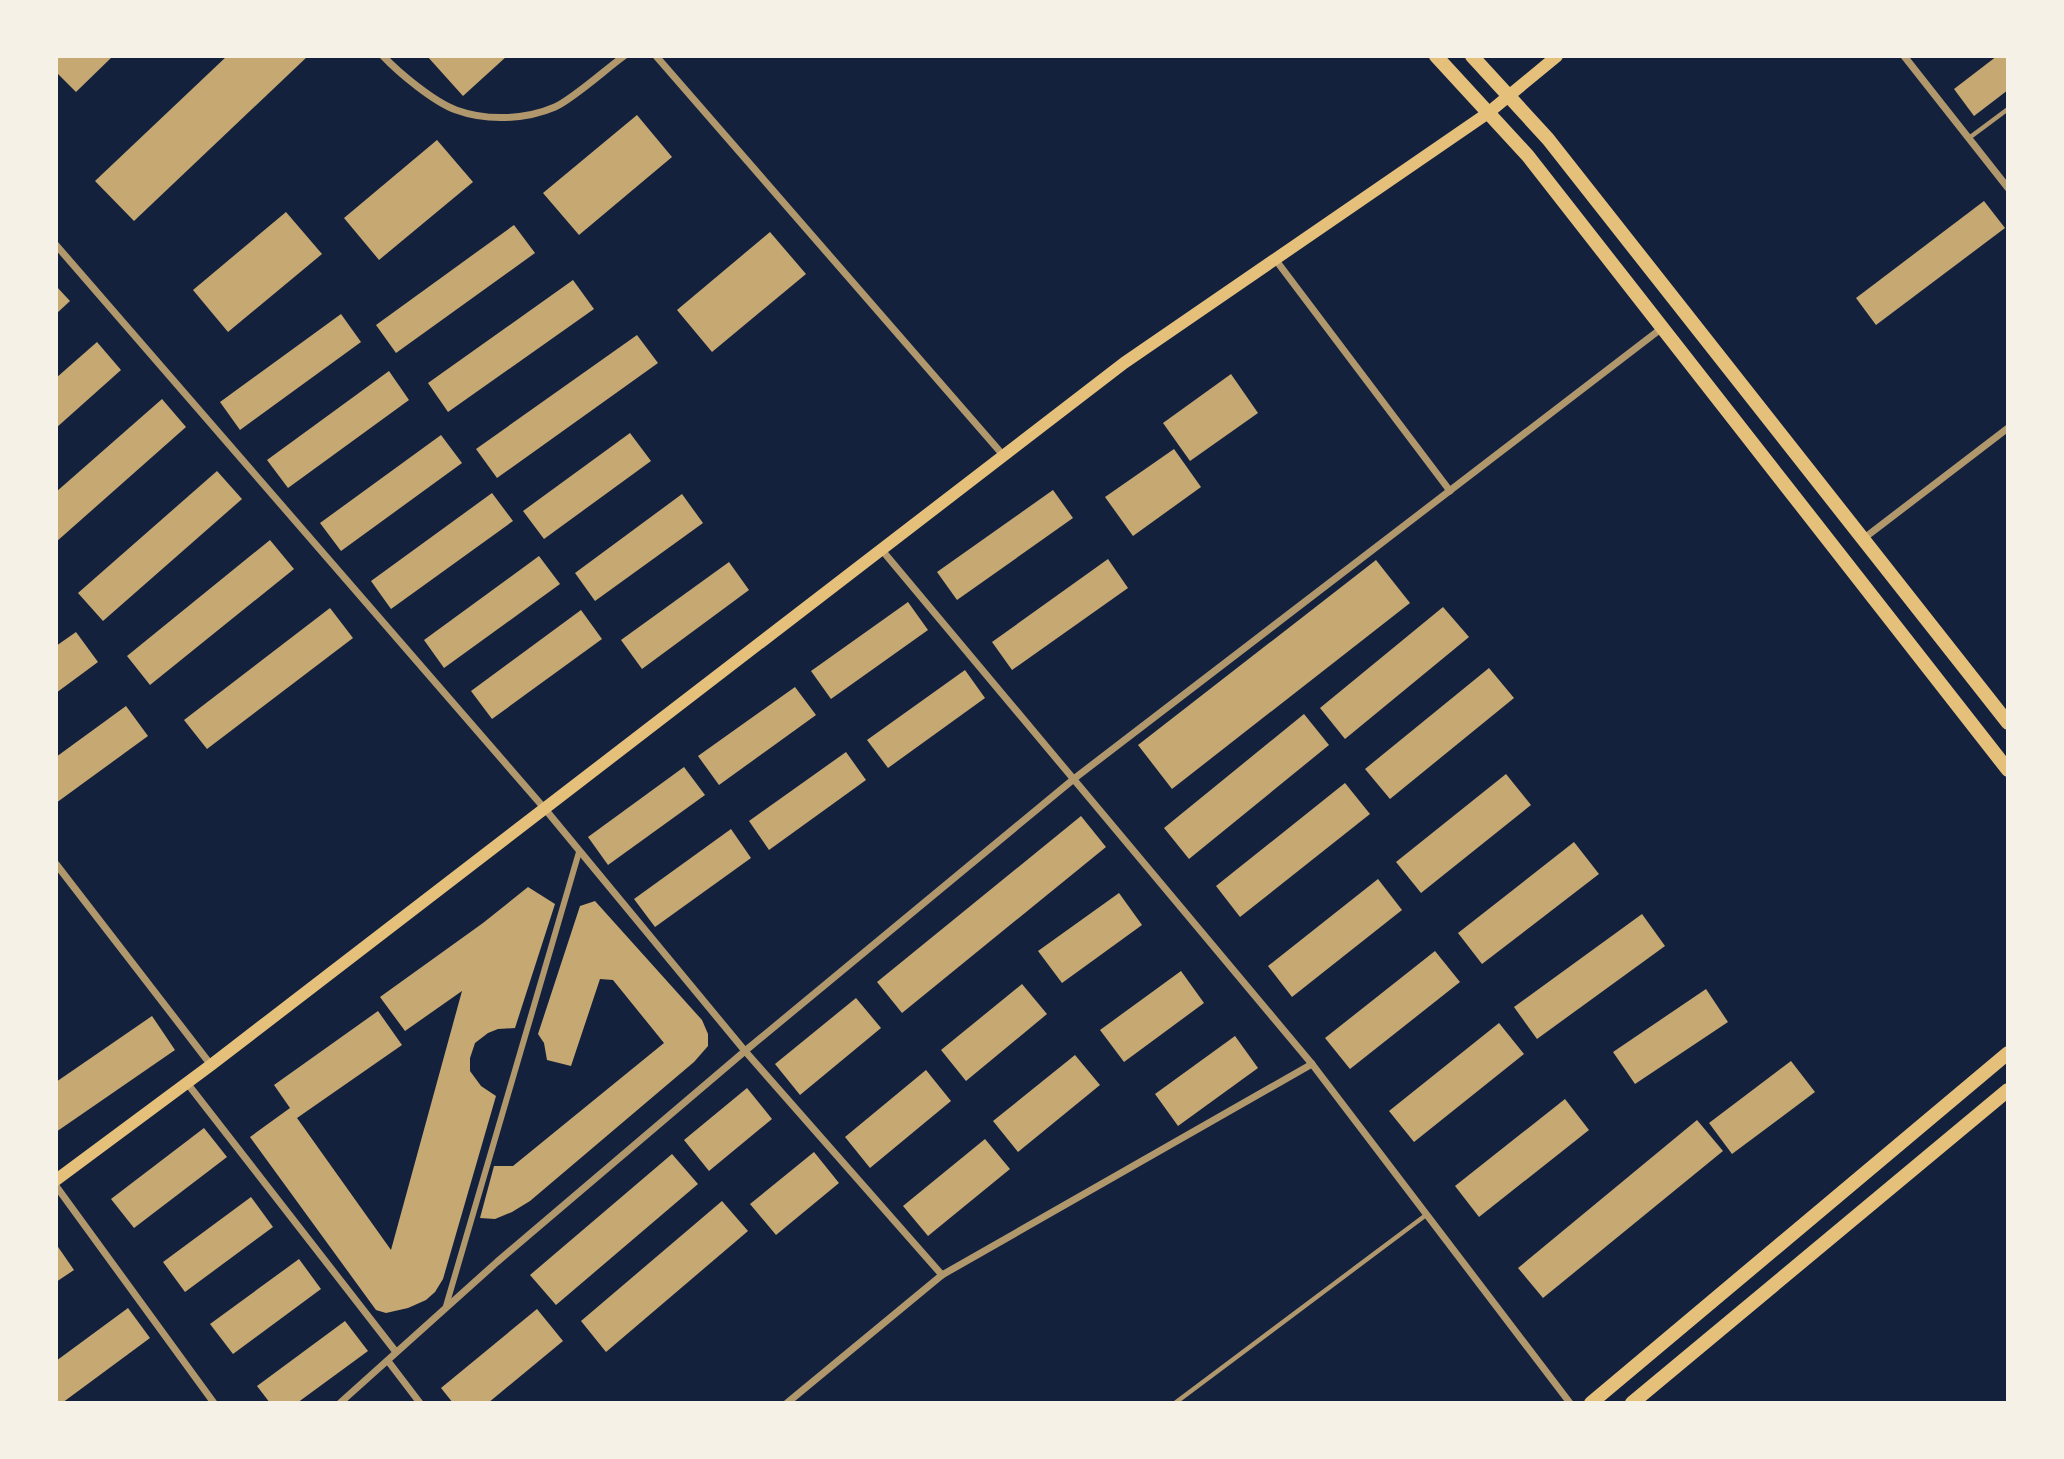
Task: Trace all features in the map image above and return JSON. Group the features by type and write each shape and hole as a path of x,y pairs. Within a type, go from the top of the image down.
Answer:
{"main road":[{"path":"1436,56 1528,156 2008,770"},
{"path":"1472,56 1548,139 2008,723"},
{"path":"56,1181 211,1065 1124,363 1488,113 1557,56"},
{"path":"1591,1403 2008,1053"},
{"path":"1632,1403 2008,1090"}],"street":[{"path":"383,56 403,76 454,110 487,116 521,117 557,107 624,56"},
{"path":"656,56 1003,455"},
{"path":"1904,56 2008,188"},
{"path":"56,245 545,809 745,1051 942,1275"},
{"path":"1275,259 1450,491"},
{"path":"340,1403 446,1306 745,1051 1075,778 1662,328"},
{"path":"1862,539 2008,428"},
{"path":"880,549 1075,778 1312,1064 1570,1403"},
{"path":"446,1306 579,852"},
{"path":"56,864 211,1065"},
{"path":"787,1403 942,1275 1312,1064"},
{"path":"187,1083 396,1352"},
{"path":"56,1186 214,1403"},
{"path":"388,1361 420,1403"}],"lane":[{"path":"1969,138 2008,109"},
{"path":"1175,1403 1426,1215"}],"building":[{"path":"56,56 113,56 76,92 56,72"},
{"path":"227,56 308,56 134,221 95,181"},
{"path":"427,56 507,56 463,96"},
{"path":"1997,56 2008,56 2008,90 1974,116 1954,89"},
{"path":"637,115 672,157 579,235 543,193"},
{"path":"437,140 473,182 379,260 344,218"},
{"path":"1984,201 2005,228 1876,325 1856,298"},
{"path":"286,212 322,254 228,332 193,290"},
{"path":"514,225 535,253 396,353 376,325"},
{"path":"770,232 806,274 712,352 677,310"},
{"path":"573,280 594,309 448,412 428,383"},
{"path":"56,286 70,301 56,314"},
{"path":"341,314 361,342 240,430 220,402"},
{"path":"637,335 658,363 497,478 476,449"},
{"path":"97,342 121,370 56,428 56,378"},
{"path":"389,371 409,400 288,488 267,460"},
{"path":"1231,374 1258,413 1190,461 1163,423"},
{"path":"162,399 186,427 56,542 56,492"},
{"path":"630,433 651,461 544,539 523,511"},
{"path":"441,435 462,463 341,551 320,523"},
{"path":"1174,449 1201,487 1133,536 1105,497"},
{"path":"217,471 242,499 103,621 78,593"},
{"path":"1053,490 1073,518 957,600 937,572"},
{"path":"492,493 513,521 391,609 371,581"},
{"path":"682,494 703,523 595,601 575,573"},
{"path":"270,540 294,569 150,685 127,656"},
{"path":"539,556 560,584 444,668 424,640"},
{"path":"1108,559 1128,588 1012,670 992,642"},
{"path":"1376,560 1410,603 1172,789 1138,745"},
{"path":"729,562 749,590 642,669 621,640"},
{"path":"908,602 928,630 831,699 811,671"},
{"path":"1443,607 1469,637 1345,739 1320,708"},
{"path":"330,608 353,638 207,749 184,720"},
{"path":"581,610 602,639 492,719 471,691"},
{"path":"76,632 98,662 56,693 56,646"},
{"path":"1489,668 1514,698 1390,799 1365,769"},
{"path":"965,670 985,698 888,768 867,740"},
{"path":"795,687 816,715 719,785 698,756"},
{"path":"126,706 148,736 56,803 56,757"},
{"path":"1304,714 1329,745 1189,859 1164,828"},
{"path":"846,752 866,780 769,850 749,821"},
{"path":"684,767 705,795 608,865 588,837"},
{"path":"1506,774 1531,805 1421,893 1396,862"},
{"path":"1345,783 1370,814 1240,917 1216,886"},
{"path":"1081,816 1106,847 902,1013 877,982"},
{"path":"731,829 751,858 655,927 634,899"},
{"path":"1574,842 1599,874 1482,964 1458,933"},
{"path":"1378,879 1402,910 1292,997 1268,966"},
{"path":"528,887 555,904 515,1028 498,1029 488,1033 475,1043 470,1058 470,1071 481,1086 496,1096 443,1279 426,1300 386,1313 376,1310 250,1137 290,1108 274,1085 378,1011 402,1045 297,1118 391,1250 462,991 405,1031 380,997"},
{"path":"1119,893 1142,925 1062,983 1038,951"},
{"path":"595,901 702,1020 708,1034 708,1046 694,1062 530,1201 495,1219 480,1218 494,1166 513,1166 664,1043 613,980 600,979 571,1066 547,1060 544,1043 538,1034 580,906"},
{"path":"1642,914 1665,946 1537,1039 1514,1007"},
{"path":"1435,951 1460,982 1350,1069 1325,1038"},
{"path":"1181,971 1204,1003 1124,1062 1100,1030"},
{"path":"1022,984 1047,1014 966,1081 941,1050"},
{"path":"1706,989 1728,1022 1635,1084 1613,1052"},
{"path":"856,998 881,1028 800,1095 775,1064"},
{"path":"152,1016 175,1050 56,1132 56,1082"},
{"path":"1499,1023 1524,1054 1414,1142 1389,1111"},
{"path":"1235,1036 1258,1068 1178,1126 1155,1094"},
{"path":"1075,1055 1100,1085 1018,1152 993,1121"},
{"path":"1791,1061 1815,1092 1732,1154 1709,1123"},
{"path":"926,1070 951,1101 870,1168 845,1137"},
{"path":"747,1088 772,1119 709,1171 684,1140"},
{"path":"1565,1099 1589,1130 1479,1217 1455,1186"},
{"path":"1697,1120 1723,1151 1543,1298 1518,1268"},
{"path":"204,1128 227,1157 134,1228 111,1199"},
{"path":"985,1139 1010,1169 928,1236 903,1206"},
{"path":"814,1152 839,1183 776,1235 750,1204"},
{"path":"672,1154 698,1184 556,1305 530,1275"},
{"path":"251,1197 273,1227 185,1292 163,1262"},
{"path":"722,1201 748,1231 606,1352 581,1321"},
{"path":"56,1244 74,1270 56,1282"},
{"path":"299,1259 321,1289 233,1354 210,1324"},
{"path":"128,1308 150,1338 62,1403 56,1403 56,1361"},
{"path":"537,1309 563,1341 488,1403 453,1403 441,1388"},
{"path":"345,1321 368,1351 297,1403 270,1403 257,1386"}]}
